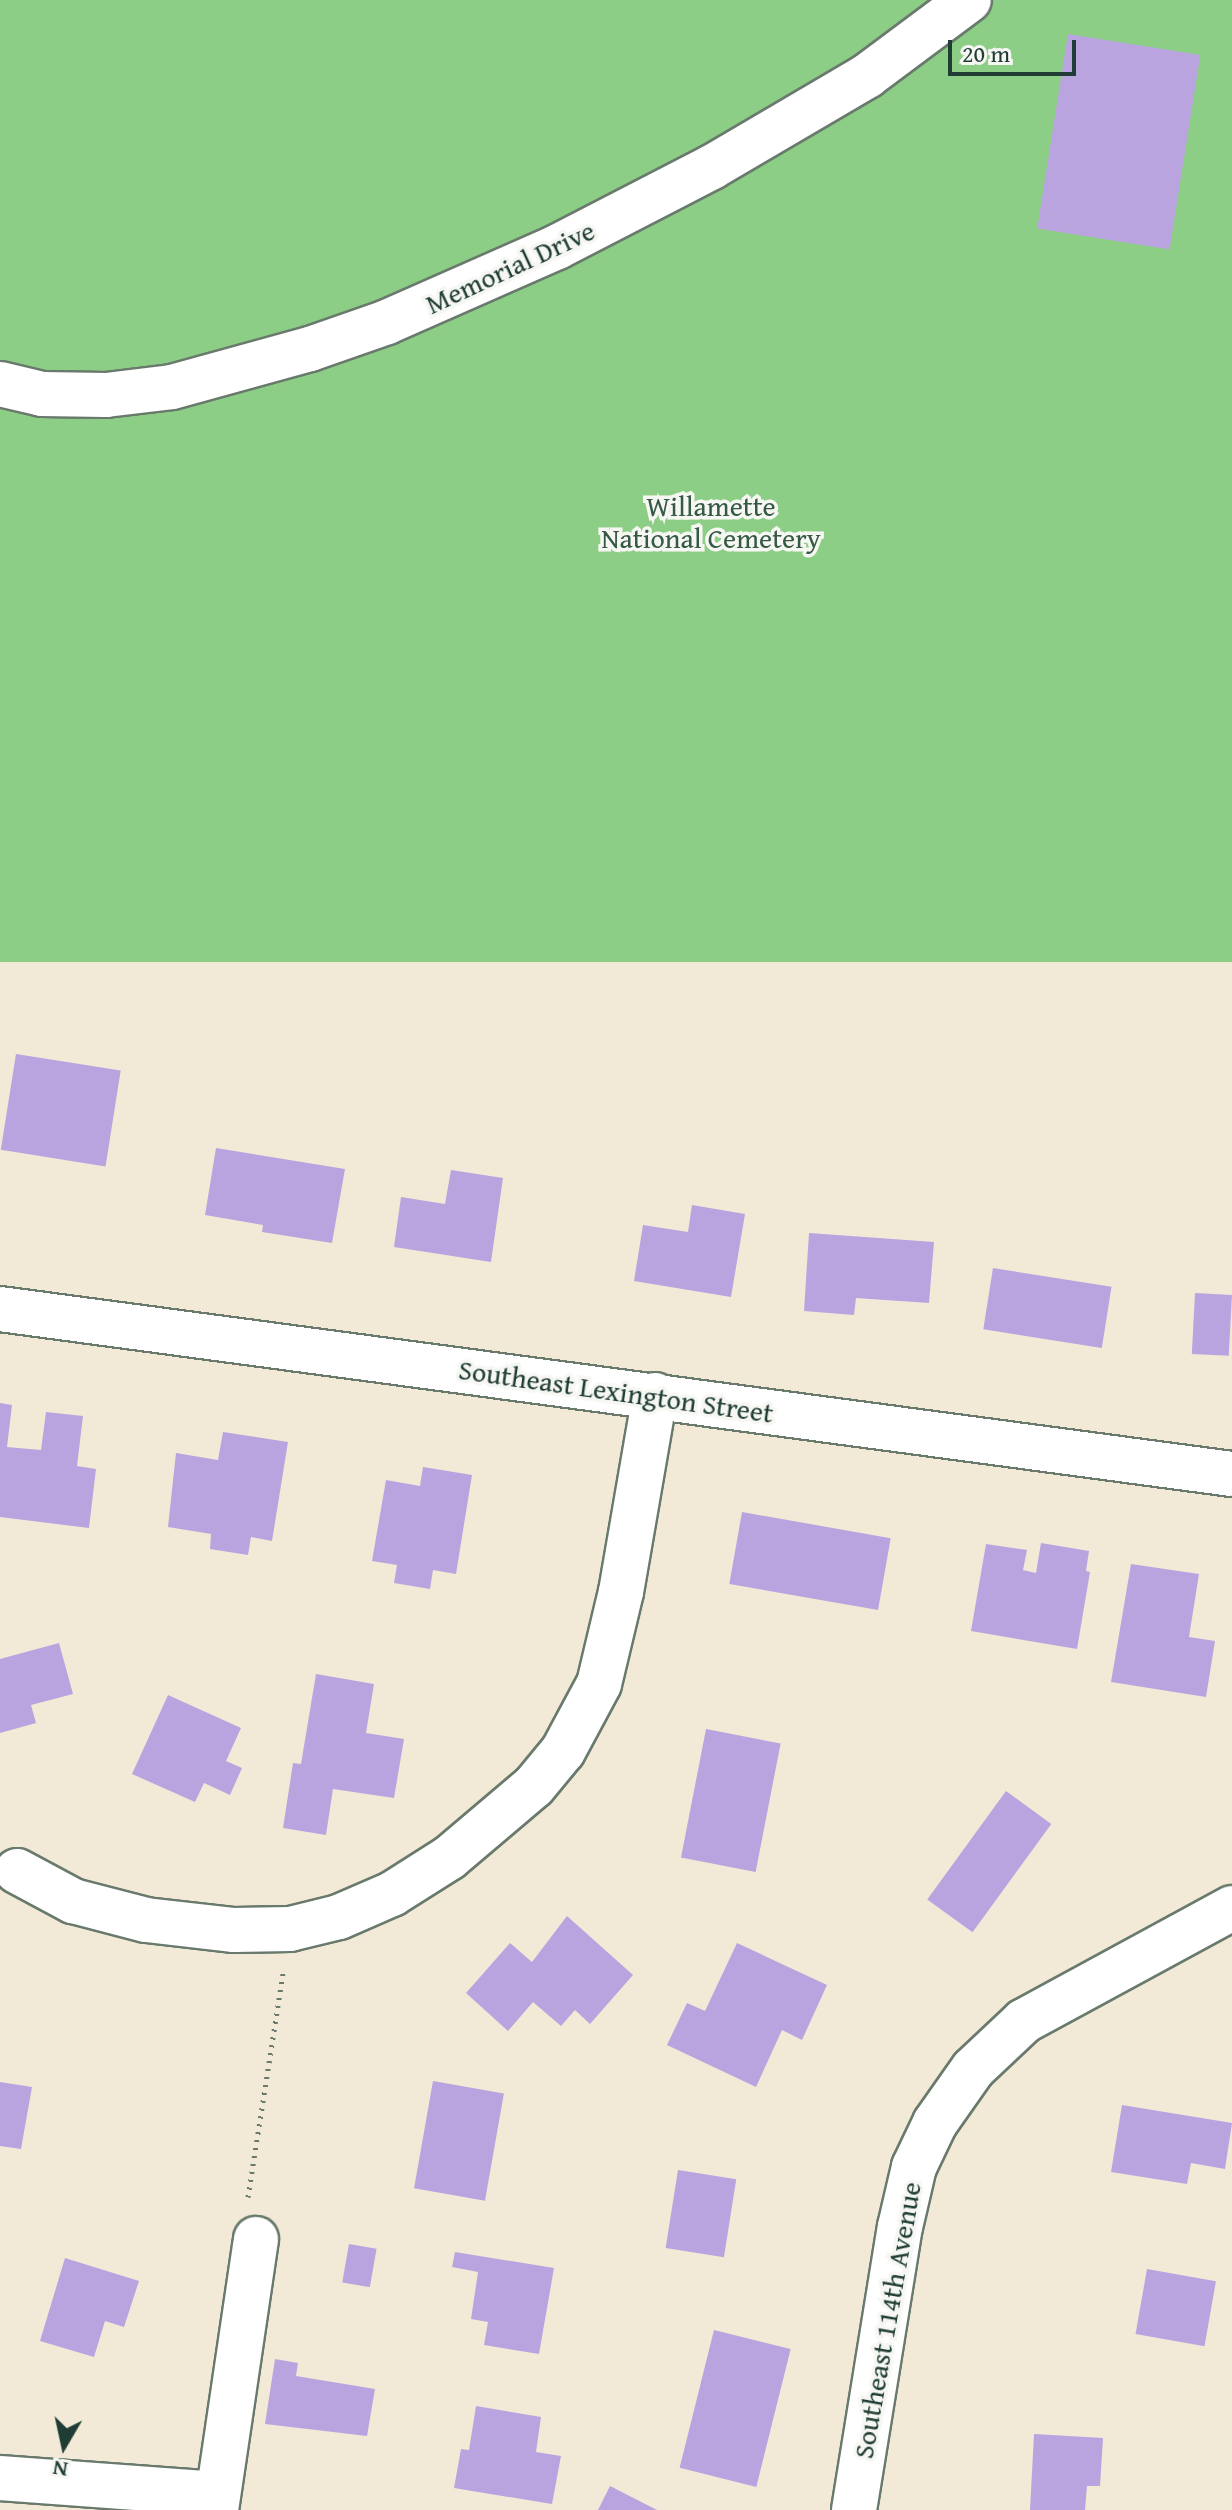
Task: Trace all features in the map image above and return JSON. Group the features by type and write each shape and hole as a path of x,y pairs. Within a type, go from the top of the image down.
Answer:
{"street":[{"name":"Memorial Drive","path":"0,384 42,394 93,395 172,387 310,349 387,322 570,241 712,167 867,76 969,0"},
{"name":"Southeast Lexington Street","path":"0,1309 1232,1474"},
{"path":"17,1871 73,1901 146,1920 234,1930 290,1929 339,1917 392,1894 449,1858 534,1786 563,1751 599,1684 621,1592 655,1395"},
{"name":"Southeast 114th Avenue","path":"854,2510 900,2227 914,2167 935,2123 973,2069 1024,2021 1232,1908"},
{"path":"0,2478 216,2502 256,2239"}],"path":[{"path":"256,2239 246,2210 290,1929"}],"green space":[{"name":"Willamette National Cemetery","path":"0,0 1232,0 1232,962 0,962"}],"building":[{"path":"1068,34 1200,55 1170,250 1037,229"},
{"path":"16,1054 121,1071 106,1166 1,1150"},
{"path":"216,1148 345,1169 332,1243 262,1232 263,1225 205,1215"},
{"path":"451,1170 503,1178 491,1262 394,1247 401,1197 445,1204"},
{"path":"692,1205 745,1214 731,1297 634,1281 643,1225 688,1232"},
{"path":"809,1233 934,1242 929,1303 856,1298 854,1315 804,1311"},
{"path":"993,1268 1112,1287 1102,1348 983,1329"},
{"path":"1195,1293 1232,1295 1229,1356 1192,1354"},
{"path":"0,1403 12,1405 7,1447 41,1450 46,1412 83,1416 77,1466 96,1469 89,1528 0,1517"},
{"path":"223,1432 288,1442 272,1541 251,1537 248,1555 210,1549 211,1534 168,1527 176,1453 218,1460"},
{"path":"423,1467 472,1475 456,1574 433,1570 430,1589 394,1583 397,1565 372,1561 386,1480 420,1486"},
{"path":"742,1512 891,1538 878,1610 729,1584"},
{"path":"1041,1543 1089,1551 1086,1571 1090,1572 1077,1649 971,1631 986,1544 1027,1550 1023,1570 1036,1573"},
{"path":"1131,1564 1199,1574 1189,1637 1215,1641 1206,1697 1111,1682"},
{"path":"59,1643 73,1694 31,1705 36,1723 0,1733 0,1659"},
{"path":"316,1674 374,1684 366,1733 404,1739 394,1798 333,1789 326,1835 283,1828 293,1763 301,1764"},
{"path":"168,1695 241,1728 226,1761 242,1768 230,1795 204,1783 195,1802 132,1774"},
{"path":"706,1729 781,1744 756,1872 681,1858"},
{"path":"1006,1791 1051,1824 973,1932 927,1899"},
{"path":"567,1916 633,1975 590,2024 575,2010 561,2026 533,2002 508,2031 466,1993 510,1943 532,1962"},
{"path":"737,1943 827,1985 802,2040 782,2030 756,2087 667,2045 687,2003 705,2011"},
{"path":"433,2081 504,2094 485,2201 414,2188"},
{"path":"0,2082 32,2087 21,2149 0,2146"},
{"path":"1122,2105 1232,2123 1225,2169 1191,2163 1187,2184 1111,2172"},
{"path":"678,2170 736,2179 724,2257 666,2248"},
{"path":"349,2244 377,2249 370,2287 342,2282"},
{"path":"455,2252 554,2268 539,2354 484,2345 488,2322 471,2319 478,2272 452,2267"},
{"path":"65,2258 139,2281 124,2327 105,2321 94,2357 40,2341"},
{"path":"1147,2269 1216,2281 1204,2346 1136,2334"},
{"path":"714,2330 791,2349 756,2487 680,2468"},
{"path":"275,2359 298,2363 296,2376 375,2389 367,2436 265,2424"},
{"path":"476,2406 541,2417 536,2452 561,2456 552,2504 454,2488 461,2449 469,2450"},
{"path":"1034,2434 1103,2438 1100,2486 1087,2486 1085,2510 1030,2510"},
{"path":"610,2486 657,2510 598,2510"}]}
